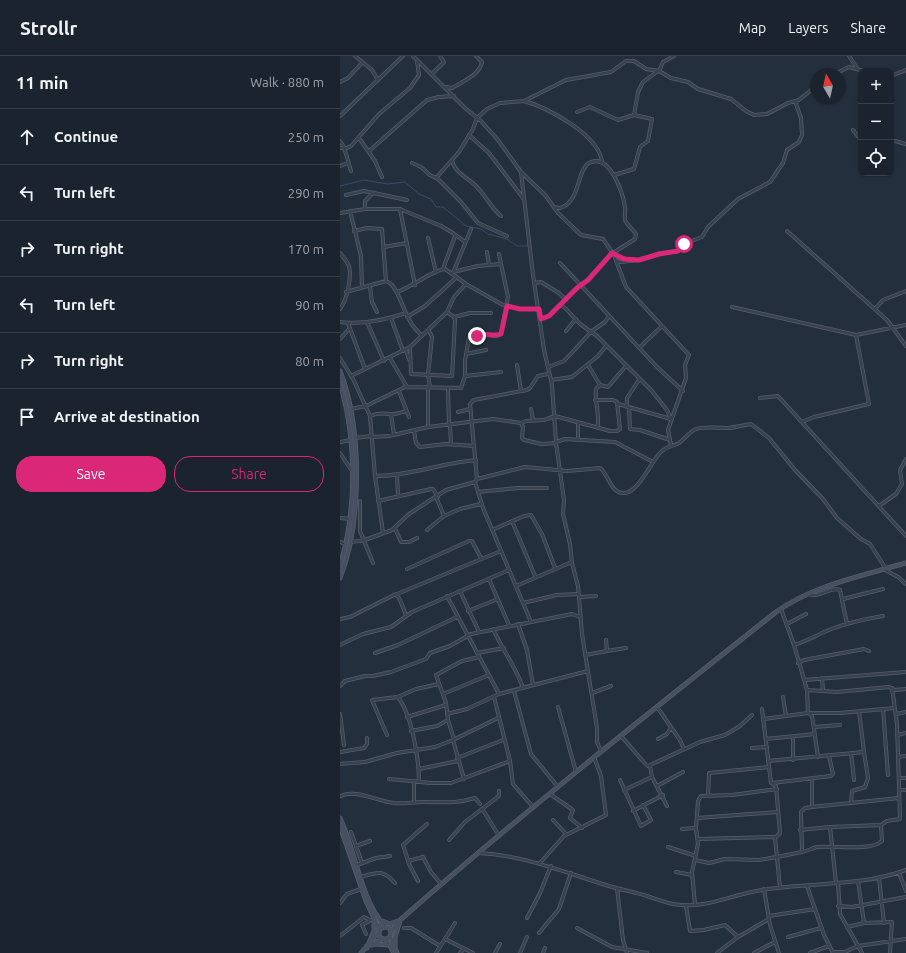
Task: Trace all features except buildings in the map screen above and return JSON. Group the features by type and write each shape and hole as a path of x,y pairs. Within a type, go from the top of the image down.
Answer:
{"main road":[{"path":"340,371 351,409 353,439 351,542 340,578"},
{"path":"340,382 353,439 352,519 340,566"},
{"path":"361,953 368,947 391,934 399,921 498,836 780,608 808,594 906,563"},
{"path":"340,818 379,931 395,952"},
{"path":"340,826 361,888 375,917 386,926 391,934 395,952"},
{"path":"375,917 387,924 399,921"},
{"path":"368,947 374,931 375,917"},
{"path":"368,947 379,931 386,926 399,921"},
{"path":"395,952 399,921"},
{"path":"374,944 389,945"}],"street":[{"path":"355,56 379,79"},
{"path":"340,116 403,56"},
{"path":"413,56 498,140 521,172 546,196 558,213 578,232 589,238 602,239 613,254 626,287 689,355 685,365 686,378 683,391 671,419 668,433 671,443"},
{"path":"432,74 444,62 440,56"},
{"path":"445,87 452,88 458,83 467,81 478,70 482,62 476,56"},
{"path":"634,115 638,92 643,82 659,71 663,62 674,56"},
{"path":"849,56 857,68"},
{"path":"340,148 349,147 359,138 365,128 379,114 405,93 420,72 416,59"},
{"path":"437,178 459,152 477,118 482,112 500,103 524,101 566,80 611,72 626,60 634,61 646,69 659,71 671,78 688,82 698,90 731,99 746,111 754,115 767,114 788,102 795,101 810,90"},
{"path":"340,82 348,78 362,63"},
{"path":"846,68 857,68"},
{"path":"894,75 906,70"},
{"path":"369,151 427,100 439,97 454,96"},
{"path":"524,101 550,110 586,135 599,153 602,163 614,175 619,184 625,206 626,221 636,234 635,239 613,254 549,316 541,319"},
{"path":"616,261 639,260 657,254 679,250 684,244 702,237 708,227 738,199 770,182 783,164 787,150 799,142 802,134 801,118 795,101"},
{"path":"577,112 590,107 618,120 634,115 652,119 648,141 640,147 634,169 614,175"},
{"path":"852,130 858,137"},
{"path":"469,135 489,153 524,198"},
{"path":"359,138 369,151 382,177"},
{"path":"340,141 344,148 351,171"},
{"path":"894,141 906,144"},
{"path":"452,159 453,166 478,187 495,211 501,216"},
{"path":"554,206 560,208 568,204 579,186 587,165 594,162 602,163"},
{"path":"340,166 348,163"},
{"path":"412,163 421,167 430,175 437,178 461,202 478,223 507,236"},
{"path":"521,172 538,308 541,319 548,374 551,380 556,442 564,500 563,514 579,595 585,655 597,728 597,742 602,752"},
{"path":"346,195 361,191 373,192 406,200"},
{"path":"365,209 365,201 373,192"},
{"path":"340,213 365,209 400,209 441,226 464,242"},
{"path":"400,209 415,285"},
{"path":"350,211 361,256 362,288"},
{"path":"354,231 367,228 382,228 386,281"},
{"path":"453,273 464,242 471,229"},
{"path":"788,231 875,309 893,328 906,346"},
{"path":"443,269 455,236"},
{"path":"428,238 436,272"},
{"path":"384,247 407,244"},
{"path":"487,252 488,265"},
{"path":"340,253 349,267 346,292 340,309"},
{"path":"351,409 366,406 407,387 448,389 461,388 465,376 466,354 469,337 483,334 497,336 501,334 508,297 499,254"},
{"path":"613,254 631,261"},
{"path":"618,266 620,262"},
{"path":"560,263 609,316 683,391"},
{"path":"453,273 488,265 501,264"},
{"path":"396,292 415,285 443,269 453,273 466,284 507,306 520,309 538,308"},
{"path":"407,317 425,306 457,277"},
{"path":"346,292 370,287 386,281 392,284 407,317 422,336"},
{"path":"535,283 537,281 541,282 559,293 566,300"},
{"path":"351,376 410,348 447,312 454,298 466,284"},
{"path":"370,287 372,302 376,312"},
{"path":"875,309 883,300 906,291"},
{"path":"560,305 593,333 626,366 667,410 671,419"},
{"path":"732,307 856,335 906,325"},
{"path":"447,312 454,317 470,313 491,313"},
{"path":"340,322 367,322 392,318 406,313"},
{"path":"548,367 564,361 605,322 609,316"},
{"path":"410,348 409,358 411,374 451,376 454,317"},
{"path":"392,318 404,351 409,358"},
{"path":"566,331 576,319"},
{"path":"367,322 384,361"},
{"path":"348,323 365,369"},
{"path":"640,347 662,326"},
{"path":"340,339 349,329"},
{"path":"428,331 431,333 432,340 428,375 428,427"},
{"path":"802,422 814,417 868,404 856,335"},
{"path":"551,380 569,378 588,365 606,346"},
{"path":"466,354 486,350"},
{"path":"340,358 351,376 370,416 375,476 383,533"},
{"path":"390,358 407,387"},
{"path":"517,365 521,391"},
{"path":"588,365 600,385 608,387 626,366"},
{"path":"465,376 501,372"},
{"path":"351,542 365,540 395,528 409,514 451,488 475,482 477,479 476,460 470,404 474,400 530,388 538,376 548,374"},
{"path":"640,382 627,398 630,429 640,430 677,444 696,429 753,425 769,438 795,470 823,499 837,518 861,539 870,544 885,569"},
{"path":"597,427 599,423 595,400 596,389 600,385"},
{"path":"448,389 451,444"},
{"path":"400,391 409,417"},
{"path":"760,398 778,396 906,536"},
{"path":"595,400 612,400 618,404 671,419"},
{"path":"340,442 372,436 414,432 428,427 472,421 493,419 521,423 533,420 544,420 554,416 610,431 617,431 620,429 618,404"},
{"path":"458,412 470,409"},
{"path":"530,409 533,420"},
{"path":"370,416 385,412 391,414 406,411"},
{"path":"391,414 394,435"},
{"path":"578,422 578,440"},
{"path":"521,423 523,428 522,438 524,440 542,444 561,440 615,442 653,462"},
{"path":"414,432 416,443 420,447 451,444 474,446"},
{"path":"477,479 525,467 560,470 588,470 600,468 614,489 619,493 626,494 645,475 657,456 671,443"},
{"path":"340,453 352,471"},
{"path":"878,506 896,494 902,484 900,470 906,459"},
{"path":"375,476 397,476 430,467 476,460"},
{"path":"397,476 398,495"},
{"path":"475,482 481,504 531,622"},
{"path":"478,492 518,488 547,488"},
{"path":"378,501 398,495 432,489 437,497 444,516"},
{"path":"360,501 360,531 365,540 373,563"},
{"path":"427,530 444,516 460,509 481,504"},
{"path":"492,530 524,516 532,516 555,568"},
{"path":"340,518 352,519"},
{"path":"512,521 535,576"},
{"path":"395,528 402,542 418,538"},
{"path":"407,568 469,540 472,541 481,558"},
{"path":"340,542 346,544"},
{"path":"340,619 350,617 383,599 501,551"},
{"path":"516,586 535,576 572,562"},
{"path":"891,569 906,584"},
{"path":"340,645 363,634 391,627 406,615 460,590 509,570"},
{"path":"489,579 509,626"},
{"path":"808,594 816,595 827,590 837,589 841,591 847,624"},
{"path":"843,599 883,589"},
{"path":"460,590 478,632"},
{"path":"397,594 406,615"},
{"path":"523,603 557,595 596,596"},
{"path":"447,596 499,694"},
{"path":"468,611 498,599"},
{"path":"780,608 794,645 807,690 808,713 812,716 818,757"},
{"path":"340,686 346,681 391,672 426,659 430,653 468,637 471,634 572,614 580,617"},
{"path":"787,624 806,614"},
{"path":"794,645 847,624 883,616"},
{"path":"375,653 398,645 457,617"},
{"path":"518,624 527,650 533,686"},
{"path":"494,629 516,670 523,688"},
{"path":"606,640 607,651"},
{"path":"477,653 504,648"},
{"path":"585,655 626,648"},
{"path":"798,663 804,660 864,649 869,651"},
{"path":"464,779 457,759 443,694 436,674 462,662 479,658"},
{"path":"447,714 467,709 499,694 588,671"},
{"path":"804,680 906,672"},
{"path":"443,694 489,675"},
{"path":"822,678 823,691"},
{"path":"386,735 372,700 398,697 416,689 439,684"},
{"path":"592,693 611,686"},
{"path":"800,830 881,825 887,821 900,819 896,714 892,688"},
{"path":"807,690 906,689"},
{"path":"514,691 531,754 558,787"},
{"path":"398,697 407,717 417,750 419,782"},
{"path":"494,697 503,740 510,761 514,786 533,807"},
{"path":"783,697 786,716"},
{"path":"407,717 446,706"},
{"path":"558,707 576,772"},
{"path":"657,707 680,740 684,749"},
{"path":"764,719 808,713 832,714 895,708"},
{"path":"698,839 775,837 780,833 777,789 772,783 769,767 762,709"},
{"path":"883,710 888,775"},
{"path":"851,802 852,791 865,787 868,778 859,711"},
{"path":"896,714 906,712"},
{"path":"340,714 344,745"},
{"path":"621,736 636,751 644,765 650,766 700,742 718,738 731,732 752,715"},
{"path":"340,764 365,762 397,753 435,747 454,740 498,718"},
{"path":"411,730 437,726 448,720"},
{"path":"814,727 840,725"},
{"path":"658,739 667,734 671,728"},
{"path":"897,735 906,733"},
{"path":"766,740 815,734"},
{"path":"793,737 793,760"},
{"path":"340,752 362,749 367,745 367,738"},
{"path":"419,769 457,759 503,740"},
{"path":"752,748 767,747"},
{"path":"768,761 793,760 864,752"},
{"path":"850,753 854,780"},
{"path":"772,783 812,780 833,776 829,756"},
{"path":"898,757 906,756"},
{"path":"540,863 566,834 582,828 606,815 601,776 594,757"},
{"path":"389,779 414,782 446,783 464,779 510,761"},
{"path":"650,766 652,777 663,795 667,806"},
{"path":"708,796 709,773 769,767"},
{"path":"657,786 683,772"},
{"path":"624,790 652,777"},
{"path":"899,778 906,778"},
{"path":"620,780 641,826 651,822 643,806"},
{"path":"812,780 812,807"},
{"path":"414,782 414,802"},
{"path":"695,905 692,875 698,839 696,828 699,798 701,796 732,795 758,790 777,789"},
{"path":"899,790 906,790"},
{"path":"449,840 464,822 483,810 500,796 499,791"},
{"path":"340,796 358,793 385,801 409,804 414,802 455,803 475,798 480,804"},
{"path":"550,793 573,810 570,818 582,828"},
{"path":"633,810 663,795"},
{"path":"802,852 800,830 801,811 812,807 900,798"},
{"path":"483,810 498,836"},
{"path":"697,818 778,812"},
{"path":"553,820 566,834"},
{"path":"418,881 408,861 403,845 426,824"},
{"path":"695,860 712,863 725,859 759,860 816,848 870,846 882,842 881,825"},
{"path":"830,827 836,869 838,906 847,927 862,953"},
{"path":"682,829 696,828"},
{"path":"351,832 362,863"},
{"path":"775,837 780,888"},
{"path":"356,846 370,841"},
{"path":"668,847 696,856"},
{"path":"477,854 540,863 670,904 686,906 764,889 858,881 879,878 906,870"},
{"path":"357,865 376,858 390,856"},
{"path":"408,861 423,857 432,872 442,884"},
{"path":"526,918 540,893 551,866"},
{"path":"361,877 382,872 387,874 395,882"},
{"path":"676,872 692,875"},
{"path":"539,933 559,910 571,873"},
{"path":"899,873 906,891"},
{"path":"879,878 884,923"},
{"path":"858,881 863,904 864,923"},
{"path":"807,886 821,928 833,952 845,952 858,946 906,939"},
{"path":"340,903 347,894 361,888"},
{"path":"617,888 622,933 627,953"},
{"path":"764,889 769,918 779,953"},
{"path":"838,906 852,907 882,900 906,897"},
{"path":"686,906 690,930 704,930 725,925 738,937"},
{"path":"717,953 738,937 769,918 815,908"},
{"path":"340,936 364,917 370,920"},
{"path":"366,934 362,925 375,917"},
{"path":"436,953 455,923"},
{"path":"847,927 864,923 892,923 890,953"},
{"path":"404,928 411,928 440,946"},
{"path":"577,928 612,947 646,953"},
{"path":"788,937 821,928"},
{"path":"520,953 527,937"},
{"path":"445,939 471,952"},
{"path":"754,953 775,942"},
{"path":"495,953 500,944"},
{"path":"810,953 829,946"},
{"path":"543,953 545,948"},
{"path":"460,953 464,949"}],"waterway":[{"path":"340,186 364,180 388,184 405,182 419,194 431,199 436,207 443,207 466,226 481,229 488,234 507,239 517,246 528,246"}],"route":[{"path":"477,336 483,334 497,336 501,334 504,326 504,314 507,306 520,309 536,308 539,309 541,319 546,318 577,288 588,280 612,253 631,261 639,260 659,254 678,251 684,244"}]}
